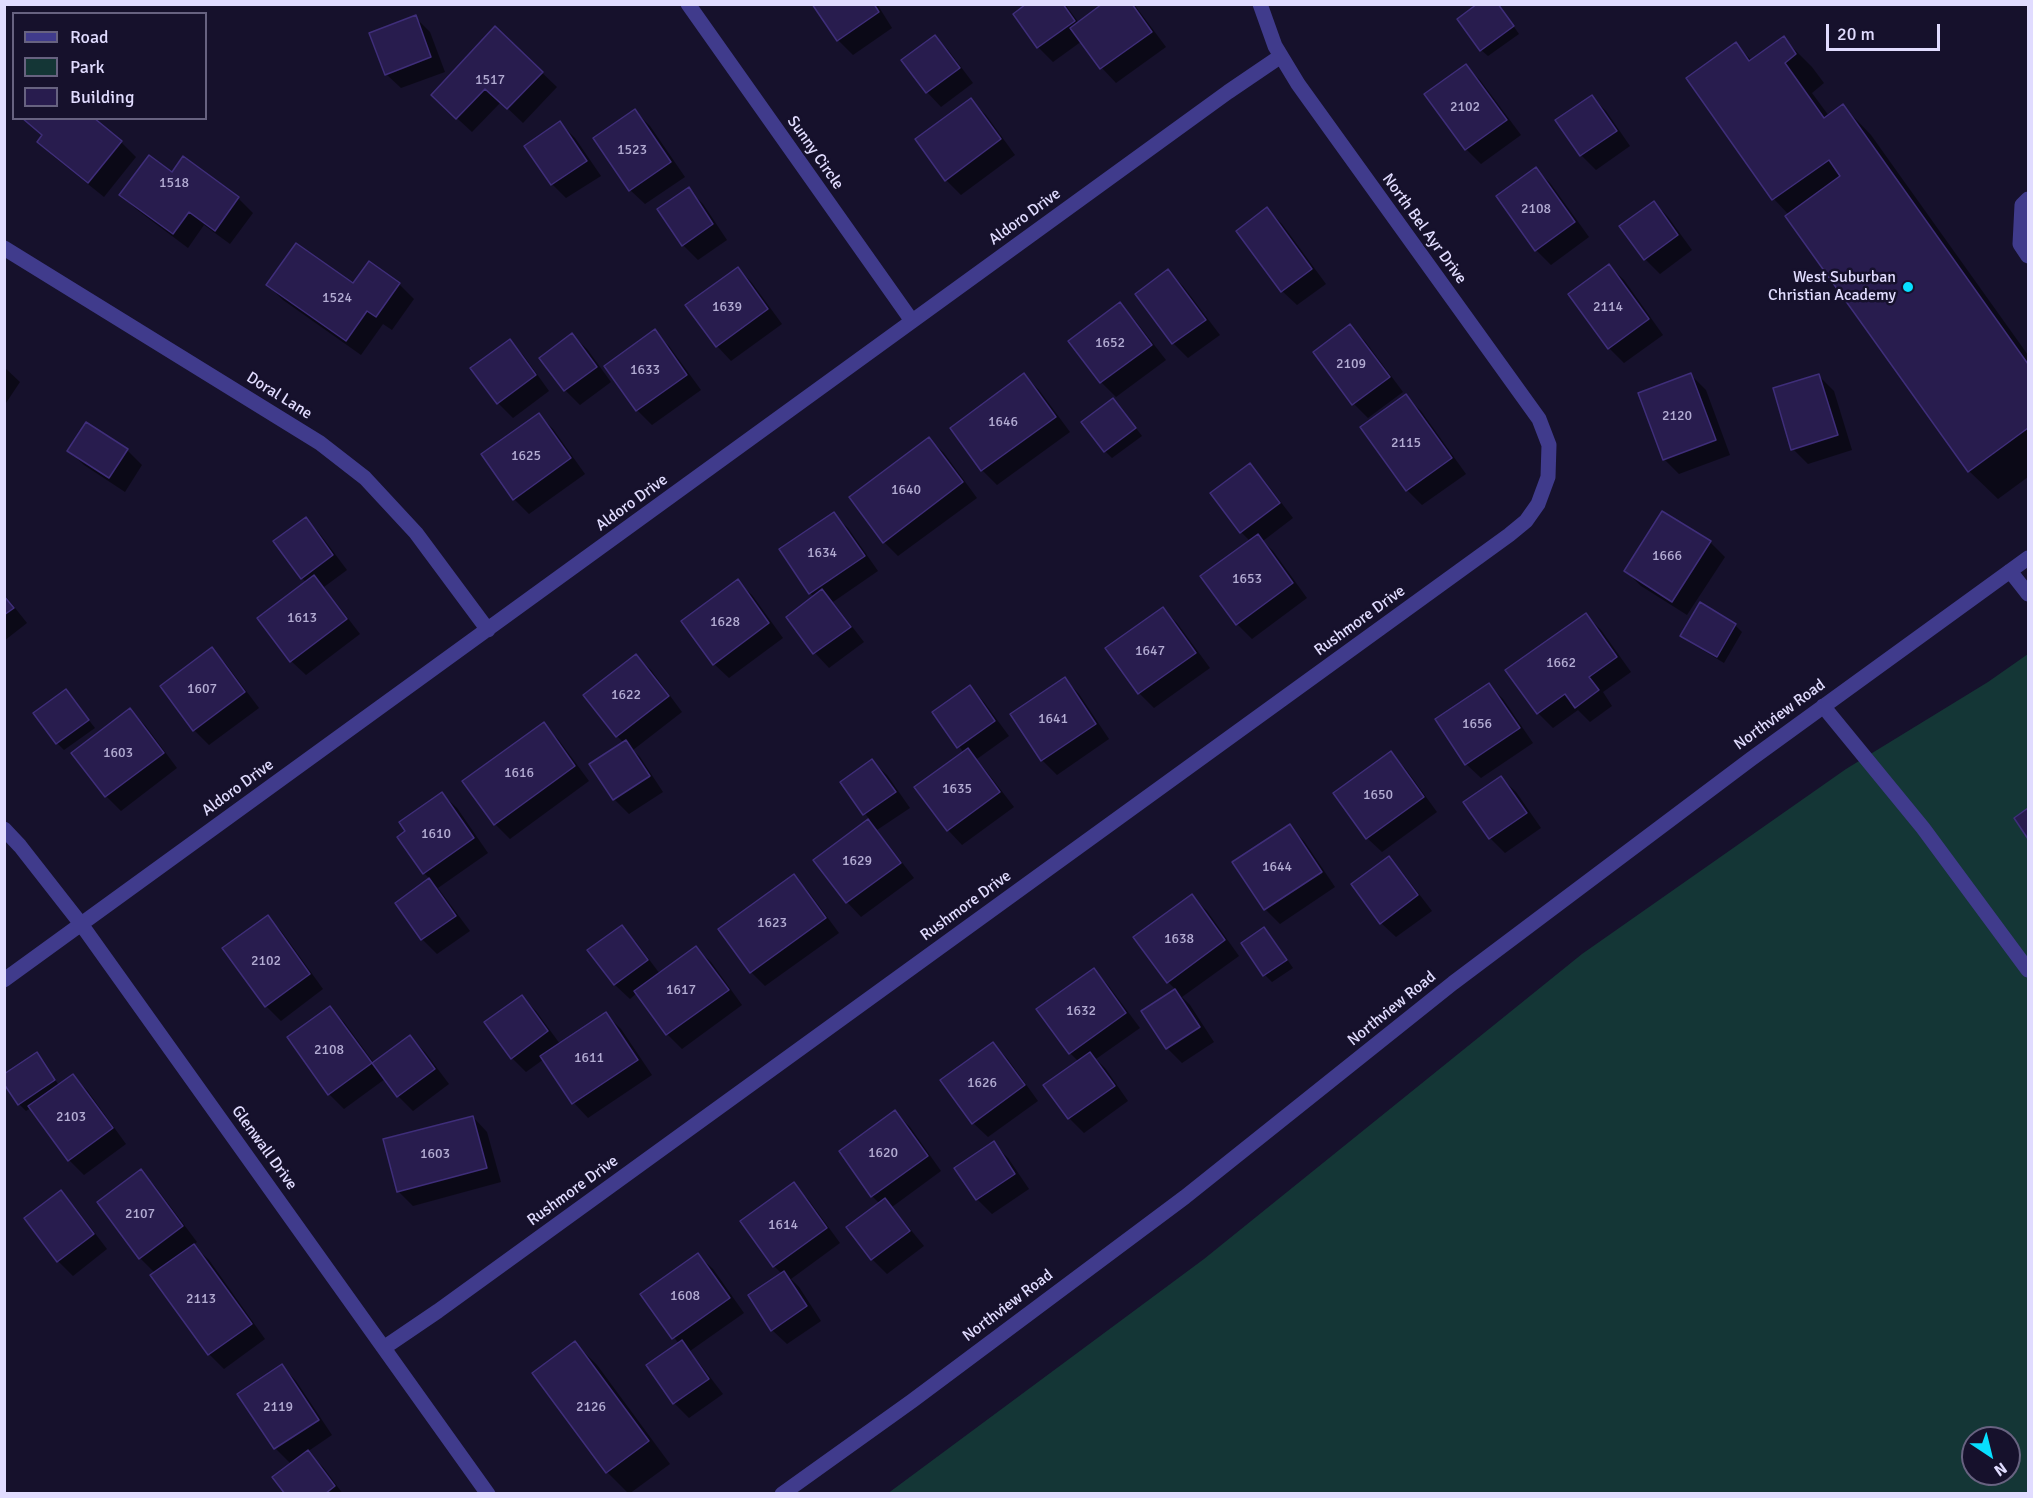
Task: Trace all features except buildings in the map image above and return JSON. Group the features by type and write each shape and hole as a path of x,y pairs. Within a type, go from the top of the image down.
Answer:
{"street":[{"name":"Sunny Circle","path":"688,4 912,321"},
{"name":"North Bel Ayr Drive","path":"1260,4 1275,46 1298,84 1539,419 1549,445 1548,477"},
{"name":"Aldoro Drive","path":"4,980 1208,106 1281,56"},
{"path":"2028,199 2022,205 2020,244 2028,256"},
{"name":"Doral Lane","path":"4,248 321,443 364,478 416,533 488,630"},
{"name":"Rushmore Drive","path":"385,1347 448,1304 1509,535 1526,521 1538,504 1548,477"},
{"name":"Northview Road","path":"782,1494 912,1401 1185,1197 1453,983 1751,759 2028,558"},
{"path":"2010,571 2028,594"},
{"path":"1823,706 1923,828 2028,970"},
{"name":"Glenwall Drive","path":"4,829 81,924 488,1494"}],"green space":[{"path":"2028,654 2028,1493 887,1494 1204,1259 1582,954 1846,769 1988,682"}],"place":[{"name":"West Suburban Christian Academy","path":"1908,287"}]}
